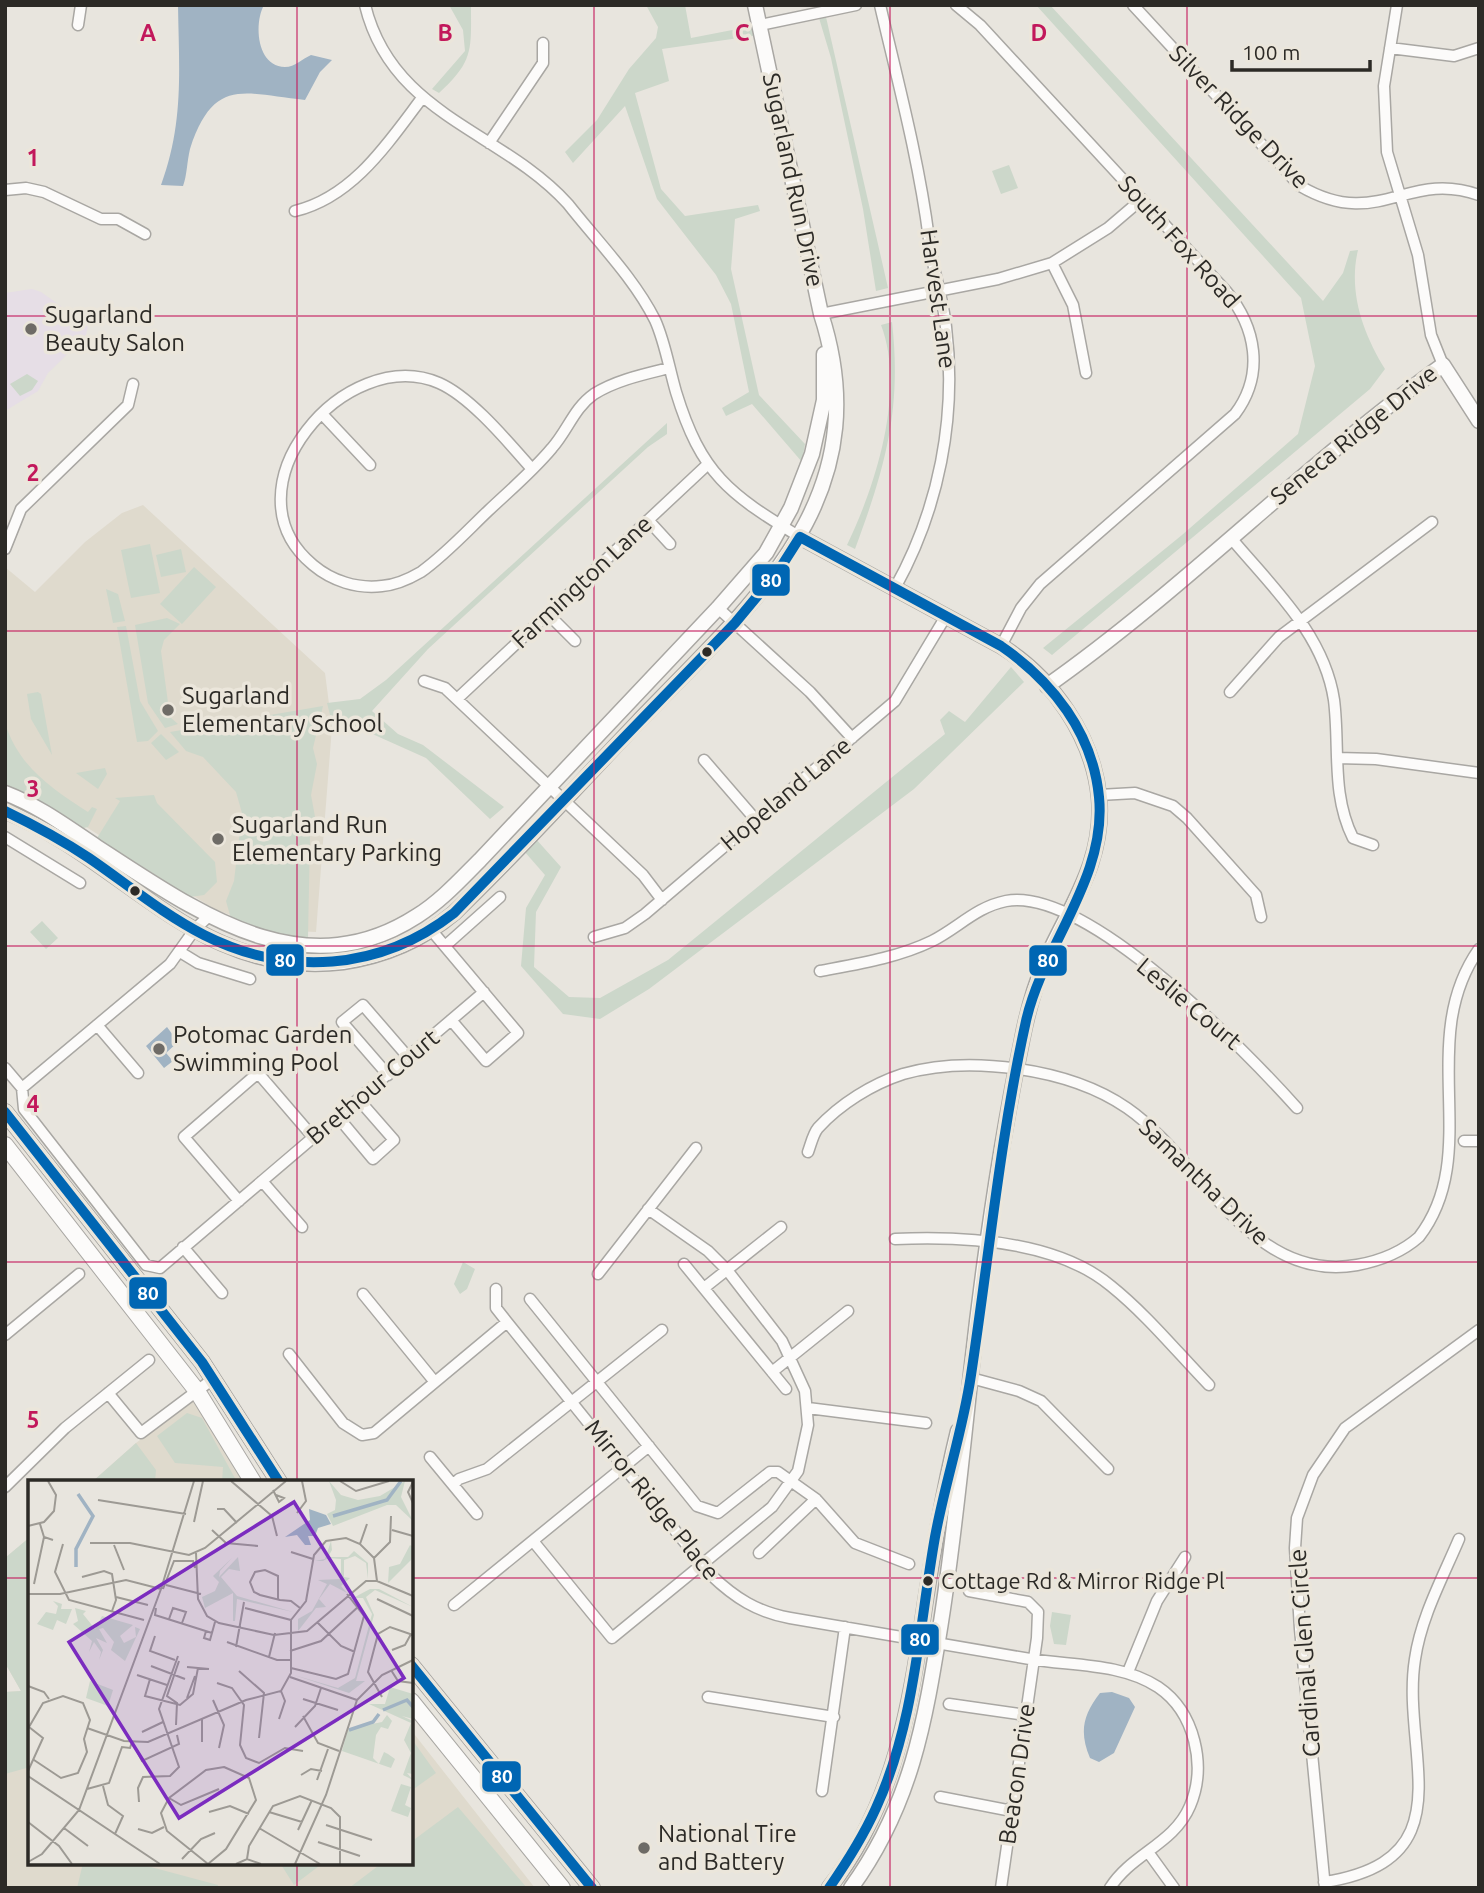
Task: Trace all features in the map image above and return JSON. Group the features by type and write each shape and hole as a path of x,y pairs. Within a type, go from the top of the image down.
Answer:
{"main road":[{"path":"5,1112 213,1379 278,1480"},
{"path":"28,1139 5,1144 11,1164 197,1391 252,1480"},
{"path":"11,1164 28,1139"},
{"path":"413,1667 593,1888"},
{"path":"413,1703 562,1888"}],"street":[{"path":"78,26 80,5"},
{"path":"365,5 382,51 400,77 422,98 554,188 651,313 661,335 685,422 707,465 743,501 782,526 1002,646 1031,667 1081,736 1099,795 1095,855 1038,981 1017,1070 989,1241 956,1525 924,1726 911,1774 886,1832 851,1888"},
{"name":"Sugarland Run Drive","path":"5,811 40,829 195,929 247,956 315,964 364,958 394,949 432,931 472,896 735,623 779,570 800,537 824,480 834,429 834,367 755,5"},
{"path":"760,25 856,5"},
{"name":"Harvest Lane","path":"880,5 940,290 950,363 946,434 921,534 895,588"},
{"name":"South Fox Road","path":"956,5 980,24 1242,311 1249,326 1254,352 1250,386 1239,409 1040,584 1021,608 1002,646"},
{"name":"Silver Ridge Drive","path":"1133,5 1300,186 1323,199 1353,206 1441,187 1461,189 1479,195"},
{"name":"Seneca Ridge Drive","path":"1047,686 1107,642 1357,429 1443,365 1431,335 1418,256 1398,197 1387,152 1384,86 1397,5"},
{"path":"489,144 543,63 543,43"},
{"path":"1390,48 1454,56 1479,48"},
{"path":"295,211 320,205 369,165 422,98"},
{"path":"5,190 26,188 44,192 101,219 118,219 145,233"},
{"path":"821,314 998,279 1052,263 1096,236 1142,199"},
{"path":"1052,263 1073,305 1086,373"},
{"name":"Sugarland Run Drive","path":"5,793 44,811 209,916 257,937 298,946 342,944 376,935 417,916 440,899 550,788 756,566 782,526 807,470 824,400 825,365 821,314"},
{"path":"1443,365 1479,421"},
{"path":"532,469 459,396 442,384 421,377 388,377 366,383 346,394 305,432 290,453 282,479 280,505 288,531 308,562 326,575 353,585 388,586 423,570 532,469 555,445 576,412 594,394 669,368"},
{"path":"5,549 21,509 128,405 133,384"},
{"path":"323,415 370,464"},
{"name":"Farmington Lane","path":"457,699 707,465"},
{"path":"648,520 670,544"},
{"path":"1230,692 1267,648 1432,522"},
{"path":"1231,538 1301,621 1317,648 1329,677 1334,700 1338,794 1346,824 1353,838 1373,845"},
{"path":"718,608 810,691 852,738"},
{"path":"548,614 575,641"},
{"name":"Hopeland Lane","path":"594,937 625,928 662,900 905,690 946,616"},
{"path":"424,681 445,688 457,699 643,875 662,900"},
{"path":"1337,758 1376,759 1479,773"},
{"path":"704,760 755,820"},
{"path":"1099,795 1135,793 1173,806 1188,818 1256,895 1261,917"},
{"path":"5,837 80,883"},
{"path":"445,946 500,897"},
{"name":"Leslie Court","path":"820,971 906,951 941,936 976,911 1000,902 1034,901 1070,914 1114,941 1201,1011 1256,1062 1297,1108"},
{"path":"22,1088 180,952 195,929 209,916"},
{"path":"432,931 518,1033 486,1061 451,1020"},
{"path":"1479,949 1459,985 1454,1010 1463,1135 1479,1140"},
{"path":"180,952 198,963 250,979"},
{"name":"Brethour Court","path":"5,1068 22,1088 24,1109 146,1265 160,1268 484,992"},
{"path":"388,1075 342,1022 363,1005 408,1057"},
{"path":"97,1025 138,1073"},
{"name":"Samantha Drive","path":"808,1152 816,1129 865,1090 893,1077 948,1065 1044,1074 1094,1090 1129,1109 1150,1126 1256,1237 1296,1261 1341,1267 1391,1254 1414,1241 1433,1223 1457,1182"},
{"path":"239,1201 184,1137 258,1073 313,1137"},
{"path":"338,1117 373,1159 394,1140 359,1100"},
{"path":"598,1274 696,1148"},
{"path":"262,1181 302,1227"},
{"path":"533,1541 612,1638 759,1520 793,1481 802,1459 808,1408 792,1357 727,1270 708,1251 648,1209"},
{"path":"704,1288 780,1227"},
{"path":"895,1239 948,1237 989,1241 1068,1262 1110,1285 1209,1385"},
{"path":"183,1247 222,1293"},
{"path":"684,1264 786,1389"},
{"path":"5,1335 79,1275"},
{"name":"Mirror Ridge Place","path":"496,1289 496,1308 703,1565 730,1593 758,1610 1034,1660 1128,1672 1159,1688 1172,1700 1191,1727 1196,1750 1197,1777 1190,1807 1171,1834 1130,1864 1110,1888"},
{"path":"363,1294 434,1381"},
{"path":"530,1299 697,1506 707,1512 718,1513 726,1510 770,1472 778,1472 816,1499 855,1543 909,1564"},
{"path":"772,1372 848,1311"},
{"path":"289,1354 343,1423 362,1434 374,1433 507,1322"},
{"path":"453,1485 459,1479 487,1469 662,1330"},
{"name":"Cardinal Glen Circle","path":"1325,1885 1299,1615 1295,1548 1297,1518 1313,1475 1345,1428 1479,1330"},
{"path":"5,1487 65,1428 149,1360"},
{"path":"971,1378 1019,1391 1041,1401 1108,1469"},
{"path":"829,1888 867,1829 890,1779 909,1711 946,1481 971,1378"},
{"path":"108,1394 141,1433 213,1379"},
{"path":"808,1408 926,1423"},
{"path":"454,1605 649,1446"},
{"path":"430,1457 477,1514"},
{"path":"759,1553 816,1499"},
{"path":"1325,1885 1374,1867 1397,1851 1412,1829 1420,1799 1415,1659 1424,1623 1459,1539"},
{"path":"1128,1672 1157,1601 1185,1557"},
{"name":"Beacon Drive","path":"969,1591 1028,1602 1034,1606 1039,1621 1001,1888"},
{"path":"821,1791 834,1717 845,1627"},
{"path":"708,1697 834,1717"},
{"path":"949,1704 1026,1715"},
{"path":"940,1797 1012,1811"},
{"path":"1148,1852 1174,1888"}],"shaded area":[{"path":"449,5 471,5 470,44 465,63 439,93 432,89 465,51 463,30"},
{"path":"646,5 685,5 691,38 753,26 753,36 662,49 669,81 635,93 661,189 685,216 758,205 760,211 735,219 731,269 759,395 805,444 802,462 752,404 726,416 722,408 749,392 731,304 716,275 657,199 625,106 573,163 565,152 597,120 629,69 656,38 658,27"},
{"path":"1036,5 1050,5 1323,301 1343,273 1350,251 1358,250 1355,266 1356,297 1364,327 1385,369 1370,389 1052,655 1043,648 1182,535 1298,434 1315,366 1301,298"},
{"path":"826,17 888,288 876,291 863,209 831,58 819,18"},
{"path":"1009,165 1018,188 1001,194 992,171"},
{"path":"32,289 41,292 88,325 86,336 48,373 38,391 5,411 5,293"},
{"path":"892,322 895,354 893,411 883,465 855,549 847,545 877,466 889,407 888,351 881,325"},
{"path":"27,374 38,381 32,390 20,396 10,384"},
{"path":"667,423 667,434 648,447 428,649 372,711 398,734 423,745 504,807 490,819 426,758 330,715 327,703 360,699 386,680"},
{"name":"Sugarland Elementary School","path":"143,505 325,673 332,727 316,932 272,930 214,909 63,812 5,782 5,567 35,592 85,542 122,513"},
{"path":"150,544 160,593 131,598 121,550"},
{"path":"181,549 186,572 161,577 156,555"},
{"path":"194,567 216,587 182,624 160,604"},
{"path":"106,589 118,594 125,621 113,623"},
{"path":"167,618 180,624 164,640 161,651 170,717 178,724 165,728 148,703 135,625"},
{"path":"126,626 140,701 158,731 148,741 137,742 117,627"},
{"path":"1011,667 1024,682 914,789 649,989 600,1019 563,1014 521,966 526,908 545,875 524,851 535,838 561,867 536,912 534,967 569,997 600,998 668,960 945,734 940,720 949,711 965,722"},
{"path":"27,694 41,694 52,755 31,719"},
{"path":"323,706 313,748 317,764 311,795 316,822 310,835 308,938 280,936 231,919 226,901 234,881 242,813 236,792 203,757 186,751 170,732"},
{"path":"5,723 19,752 38,775 88,812 92,807 97,809 88,827 79,829 5,788"},
{"path":"161,734 179,752 166,760 151,743"},
{"path":"105,768 107,774 98,789 76,773"},
{"path":"154,795 157,803 215,862 217,882 204,895 190,897 97,838 120,801 115,798"},
{"path":"42,921 58,938 46,949 30,932"},
{"path":"463,1262 475,1269 467,1289 460,1294 454,1284"},
{"path":"197,1397 244,1480 94,1480 136,1443"},
{"path":"187,1413 202,1418 236,1480 222,1480 223,1467 175,1463 157,1436"},
{"path":"136,1443 156,1470 155,1480 94,1480"},
{"path":"28,1539 28,1865 413,1865 413,1733 535,1888 5,1888 5,1692 21,1691 5,1663 5,1558"},
{"path":"28,1539 28,1768 5,1774 5,1692 21,1691 5,1663 5,1558"},
{"path":"1052,1612 1071,1615 1066,1645 1054,1644 1050,1626"},
{"path":"413,1741 436,1773 413,1790"},
{"path":"458,1807 527,1888 349,1888 379,1865 413,1865 413,1841"},
{"path":"83,1865 143,1865 218,1885 217,1888 77,1888"},
{"path":"281,1865 320,1865 294,1885"}],"water":[{"path":"178,5 264,5 259,22 260,42 263,52 275,65 289,67 311,55 332,60 320,72 305,100 248,94 221,100 199,126 190,149 183,186 161,185 174,140 177,118"},
{"name":"Potomac Garden Swimming Pool","path":"167,1027 178,1042 166,1053 173,1061 164,1068 146,1046"},
{"path":"1112,1692 1129,1698 1135,1707 1114,1753 1099,1762 1090,1758 1084,1724 1100,1693"}],"transit line":[{"name":"80","path":"5,811 79,851 160,908 204,935 268,957 300,962 332,962 364,957 395,947 454,913 735,623 779,570 800,537 1001,646 1037,675 1053,692 1079,730 1088,751 1099,797 1099,827 1084,883 1034,993 1026,1021 1002,1153 968,1395 935,1537 908,1709 889,1776 871,1819 829,1888"},
{"name":"80","path":"5,1112 202,1362 278,1480"},
{"name":"80","path":"413,1667 592,1888"}],"place":[{"name":"Sugarland Beauty Salon","path":"31,329"},
{"name":"Sugarland Elementary School","path":"168,710"},
{"name":"Sugarland Run Elementary Parking","path":"218,839"},
{"name":"Potomac Garden Swimming Pool","path":"159,1049"},
{"name":"Cottage Rd & Mirror Ridge Pl","path":"928,1581"},
{"name":"National Tire and Battery","path":"644,1848"}]}
